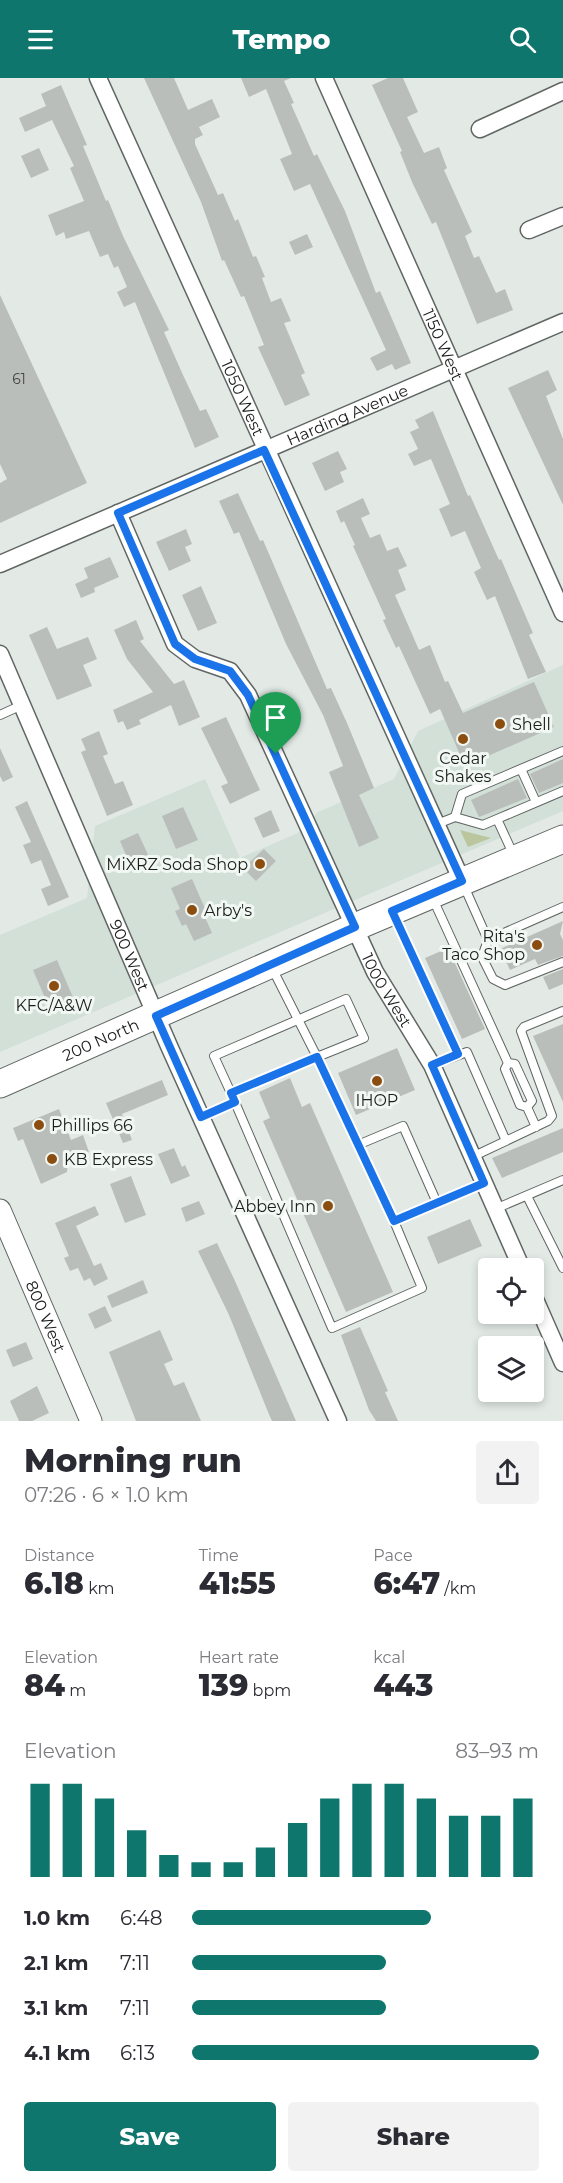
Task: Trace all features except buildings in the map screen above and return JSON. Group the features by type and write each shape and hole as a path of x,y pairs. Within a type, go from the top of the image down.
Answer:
{"main road":[{"name":"200 North","path":"0,1084 355,927 563,839"}],"street":[{"name":"1050 West","path":"98,78 264,450 462,881"},
{"name":"1150 West","path":"324,78 563,613"},
{"path":"480,129 563,91"},
{"path":"529,230 563,216"},
{"name":"Harding Avenue","path":"0,564 563,322"},
{"name":"1000 West","path":"118,513 175,644 195,659 230,671 248,695 375,972 432,1065 517,1258"},
{"name":"900 West","path":"0,654 156,1016 338,1421"},
{"name":"800 West","path":"0,1210 91,1421"},
{"path":"544,1320 563,1363"}],"lane":[{"path":"0,714 22,705"},
{"path":"455,817 462,794 563,751"},
{"path":"521,769 536,802"},
{"path":"437,824 455,817 483,825 563,790"},
{"path":"497,819 515,859"},
{"path":"462,881 488,940 482,957 486,969 499,983 505,985 563,962"},
{"path":"431,895 508,1063 515,1064 532,1101 527,1107 536,1127"},
{"path":"488,940 562,909"},
{"path":"392,911 458,1054"},
{"path":"231,1093 317,1057 364,1038 346,999 296,1020 214,1056 332,1328 422,1288 360,1144 317,1057 296,1020 270,964"},
{"path":"472,1157 548,1121 552,1116 552,1109 521,1032 524,1027 563,1011"},
{"path":"432,1065 467,1052 506,1141"},
{"path":"201,1117 235,1102"},
{"path":"360,1144 403,1126 436,1203"},
{"path":"495,1209 563,1180"},
{"path":"394,1221 484,1183"},
{"path":"527,1196 563,1268"}],"shaded area":[{"path":"563,665 563,811 0,1052 0,935 87,898 95,826 205,779 240,858 298,833 318,812 394,779 418,731"}],"green space":[{"path":"460,830 491,838 468,847"}],"place":[{"name":"Shell","path":"500,724"},
{"name":"Cedar Shakes","path":"463,739"},
{"name":"MiXRZ Soda Shop","path":"260,864"},
{"name":"Arby's","path":"192,910"},
{"name":"Rita's Taco Shop","path":"537,945"},
{"name":"KFC/A&W","path":"54,986"},
{"name":"IHOP","path":"377,1081"},
{"name":"Phillips 66","path":"39,1125"},
{"name":"KB Express","path":"52,1159"},
{"name":"Abbey Inn","path":"328,1206"}],"route":[{"path":"264,450 462,881 392,911 458,1054 432,1065 484,1183 394,1221 360,1144 317,1057 231,1093 235,1102 201,1117 156,1016 355,927 276,754 248,695 230,671 195,659 175,644 118,513 264,450"}]}
